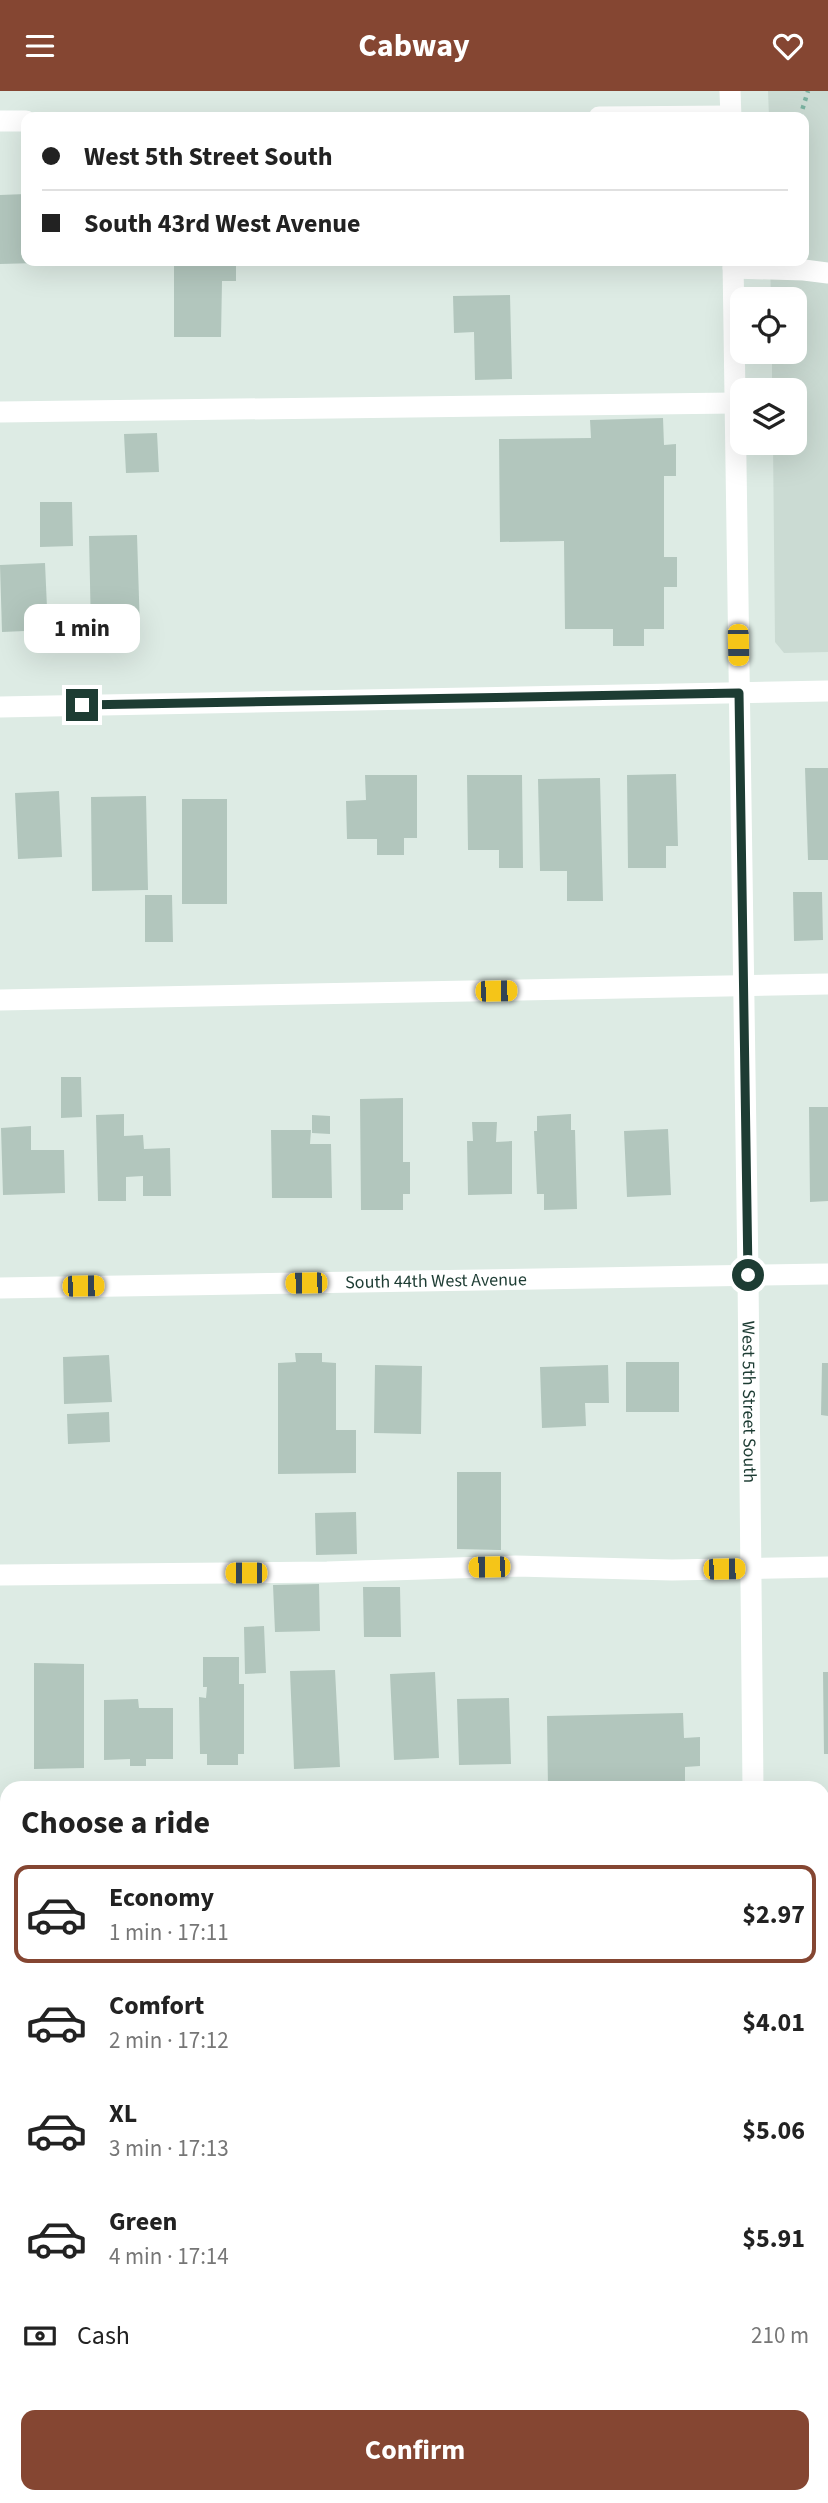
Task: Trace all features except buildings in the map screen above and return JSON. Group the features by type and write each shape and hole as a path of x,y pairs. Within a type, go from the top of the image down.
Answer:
{"street":[{"path":"730,91 731,112"},
{"path":"0,121 21,121"},
{"name":"West 5th Street South","path":"733,266 735,378"},
{"path":"747,266 828,273"},
{"path":"0,412 730,403"},
{"name":"West 5th Street South","path":"736,455 748,1275 752,1781"},
{"path":"0,707 828,691"},
{"path":"0,1000 828,984"},
{"name":"South 44th West Avenue","path":"0,1288 828,1274"},
{"path":"0,1575 327,1572 516,1566 672,1570 828,1567"}],"path":[{"path":"802,112 808,91"}],"shaded area":[{"path":"768,91 828,91 828,652 784,653 775,642 773,455 807,455 807,378 772,378 772,364 807,364 807,287 771,287 770,266 809,266 809,112 769,112"}],"route":[{"path":"82,705 739,693 748,1275"}]}
